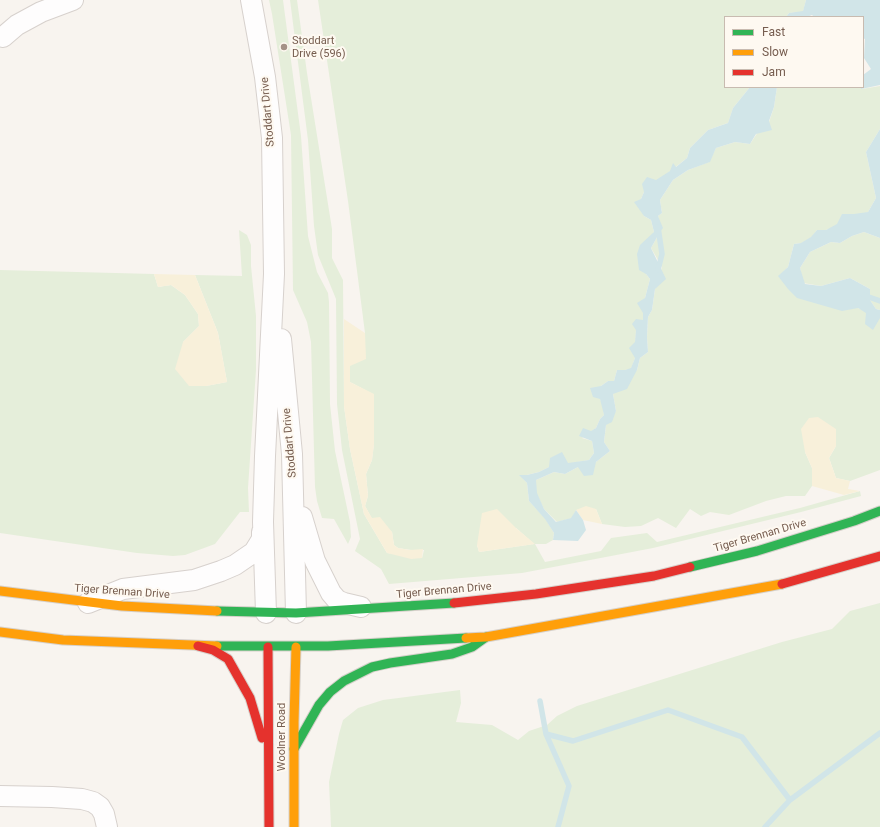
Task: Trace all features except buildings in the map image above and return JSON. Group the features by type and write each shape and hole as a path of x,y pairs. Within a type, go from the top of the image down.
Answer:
{"main road":[{"name":"Tiger Brennan Drive","path":"0,591 88,603 266,616 296,616 376,608 466,602 536,594 654,576 757,551 854,521 880,511"},
{"path":"0,632 63,640 197,646 268,647 296,644 407,642 486,637 780,585 880,556"},
{"name":"Woolner Road","path":"267,634 270,682 269,827"},
{"path":"294,749 319,705 330,692 357,673 372,667 390,663 452,654 472,647 486,637"},
{"name":"Woolner Road","path":"294,827 296,644"},
{"path":"197,646 213,650 221,654 228,660 236,671 254,708 269,762"}],"street":[{"path":"3,37 18,25 41,12 73,0"},
{"name":"Stoddart Drive","path":"251,0 265,77 272,138 274,274 263,522 266,616"},
{"name":"Stoddart Drive","path":"274,274 294,484 296,616"},
{"path":"294,484 311,548 331,594 337,600 348,605 376,608"},
{"path":"88,603 123,589 194,580 235,565 248,558 258,547 262,539 263,522"},
{"path":"0,796 52,797 82,799 93,802 100,807 104,814 107,827"}],"green space":[{"path":"269,0 283,0 301,136 308,236 317,272 328,293 330,404 335,451 350,522 351,537 348,544 334,519 322,518 317,501 315,487 311,342 307,322 293,290 291,135"},
{"path":"290,0 297,0 332,229 332,258 343,280 344,406 350,449 364,514 387,553 422,558 424,550 398,548 394,545 392,532 372,519 365,506 368,496 366,474 372,460 374,444 373,423 365,390 350,382 349,366 365,333 348,201 318,0 806,0 803,12 789,13 787,16 724,16 724,88 749,88 733,108 728,123 708,130 690,148 687,158 644,192 641,199 644,216 651,220 654,232 646,274 650,279 645,298 643,321 636,330 635,358 631,369 617,370 614,381 608,381 601,386 600,398 604,415 600,419 596,428 582,438 592,441 594,453 589,460 549,467 539,472 520,475 527,483 529,501 545,518 554,533 553,540 546,544 535,544 545,562 601,551 611,538 647,533 657,542 800,508 860,491 861,496 653,548 522,573 389,584 381,569 355,551 360,539 342,450 337,404 336,299 318,255 314,226 308,140","holes":["516,528 534,544 479,552 477,545"]},
{"path":"880,86 880,129 866,152 876,198 868,212 826,230 817,230 812,237 802,243 794,244 788,267 779,277 880,318 880,470 850,481 836,478 829,458 836,446 805,452 812,468 812,486 805,496 786,496 766,501 729,515 710,512 701,516 690,509 676,528 658,518 641,526 625,527 602,524 596,509 576,510 572,518 557,522 544,509 536,493 536,480 554,472 565,474 578,467 596,462 610,451 604,442 606,425 616,411 613,394 637,370 640,358 648,352 648,317 652,310 655,289 662,267 651,248 660,232 658,216 662,213 660,200 673,180 688,170 709,162 716,148 735,142 750,144 758,132 769,122 774,107 777,88 862,89"},
{"path":"239,230 247,235 251,245 251,266 256,316 256,370 248,488 249,512 240,512 215,544 185,555 173,556 137,553 0,533 0,270 154,274 158,287 171,285 185,295 198,314 199,326 183,342 206,386 227,382 218,333 195,275 242,276"},
{"path":"864,232 880,238 880,310 876,309 870,300 870,289 850,278 821,286 803,283 800,268 810,252 831,242 840,243 852,236"},
{"path":"880,603 880,827 331,827 329,782 339,734 343,720 358,708 383,700 460,690 461,703 456,722 492,725 518,740 529,731 547,725 557,716 577,706 782,642 832,629 850,611"}],"sand":[{"path":"154,274 195,275 218,333 227,382 206,386 189,386 175,369 183,342 199,326 198,314 185,295 171,285 158,287"},
{"path":"344,319 365,333 366,359 350,366 350,382 374,394 374,444 372,460 366,474 368,496 365,506 372,518 380,517 392,532 394,545 398,548 410,550 423,549 422,558 411,559 387,553 364,514 350,449 344,406"},
{"path":"818,417 836,429 836,446 829,458 836,478 850,481 848,489 860,491 844,495 812,486 812,468 805,452 801,429 809,418"},
{"path":"586,506 596,509 602,524 583,520 576,510"},
{"path":"497,509 535,544 479,552 477,545 482,513"}],"shaded area":[{"path":"806,0 880,0 880,85 861,89 864,88 864,74 871,69 864,58 864,16 787,16 789,13 803,11"},
{"path":"749,88 777,88 774,107 769,121 772,130 756,134 750,144 735,142 716,148 710,162 688,170 673,180 660,200 662,213 658,216 663,228 651,248 666,279 655,289 652,310 648,317 648,352 640,358 637,370 627,389 613,394 616,411 612,422 606,425 604,442 610,451 596,462 593,475 584,476 578,467 565,474 554,472 536,480 537,493 544,509 556,522 571,518 576,510 583,520 586,530 578,541 553,540 554,533 545,519 529,501 527,483 519,475 539,472 549,467 550,458 562,452 568,463 589,460 594,453 592,441 579,436 583,428 591,431 596,428 600,419 604,415 600,399 593,397 590,388 601,386 608,381 614,381 617,370 631,368 635,358 629,348 635,342 636,330 632,324 636,319 643,320 643,313 637,303 645,298 650,279 646,274 639,270 637,254 640,245 654,232 651,220 644,216 634,202 641,199 644,192 642,184 647,177 656,180 670,171 673,163 676,167 687,158 690,148 708,130 728,123 733,108"},
{"path":"880,129 880,238 864,232 852,236 840,243 831,242 810,252 800,268 805,284 821,286 850,278 870,289 870,300 876,309 880,310 880,318 873,330 865,324 866,313 858,308 842,311 797,298 778,276 788,267 794,244 801,243 811,237 817,230 826,230 837,224 842,214 868,212 876,198 866,152"}],"waterway":[{"path":"658,227 662,254 658,270"},
{"path":"863,295 880,301"},
{"path":"540,701 546,734 569,786 558,827"},
{"path":"546,734 573,741 668,710 742,737 790,800"},
{"path":"765,827 790,800 880,733"}],"traffic: fast":[{"path":"690,567 757,551 854,521 880,511"},
{"path":"217,611 296,613 454,603"},
{"path":"294,749 319,705 330,692 344,681 372,667 452,654 472,647 486,637"},
{"path":"217,646 328,646 466,638"}],"traffic: slow":[{"path":"466,638 486,637 782,584"},
{"path":"0,591 122,606 217,611"},
{"path":"0,632 63,640 217,646"},
{"path":"294,827 296,647"}],"traffic: jam":[{"path":"782,584 880,556"},
{"path":"454,603 536,594 654,576 690,567"},
{"path":"198,646 213,650 228,659 250,698 262,738"},
{"path":"268,647 269,827"}],"place":[{"name":"Stoddart Drive (596)","path":"284,47"}]}
